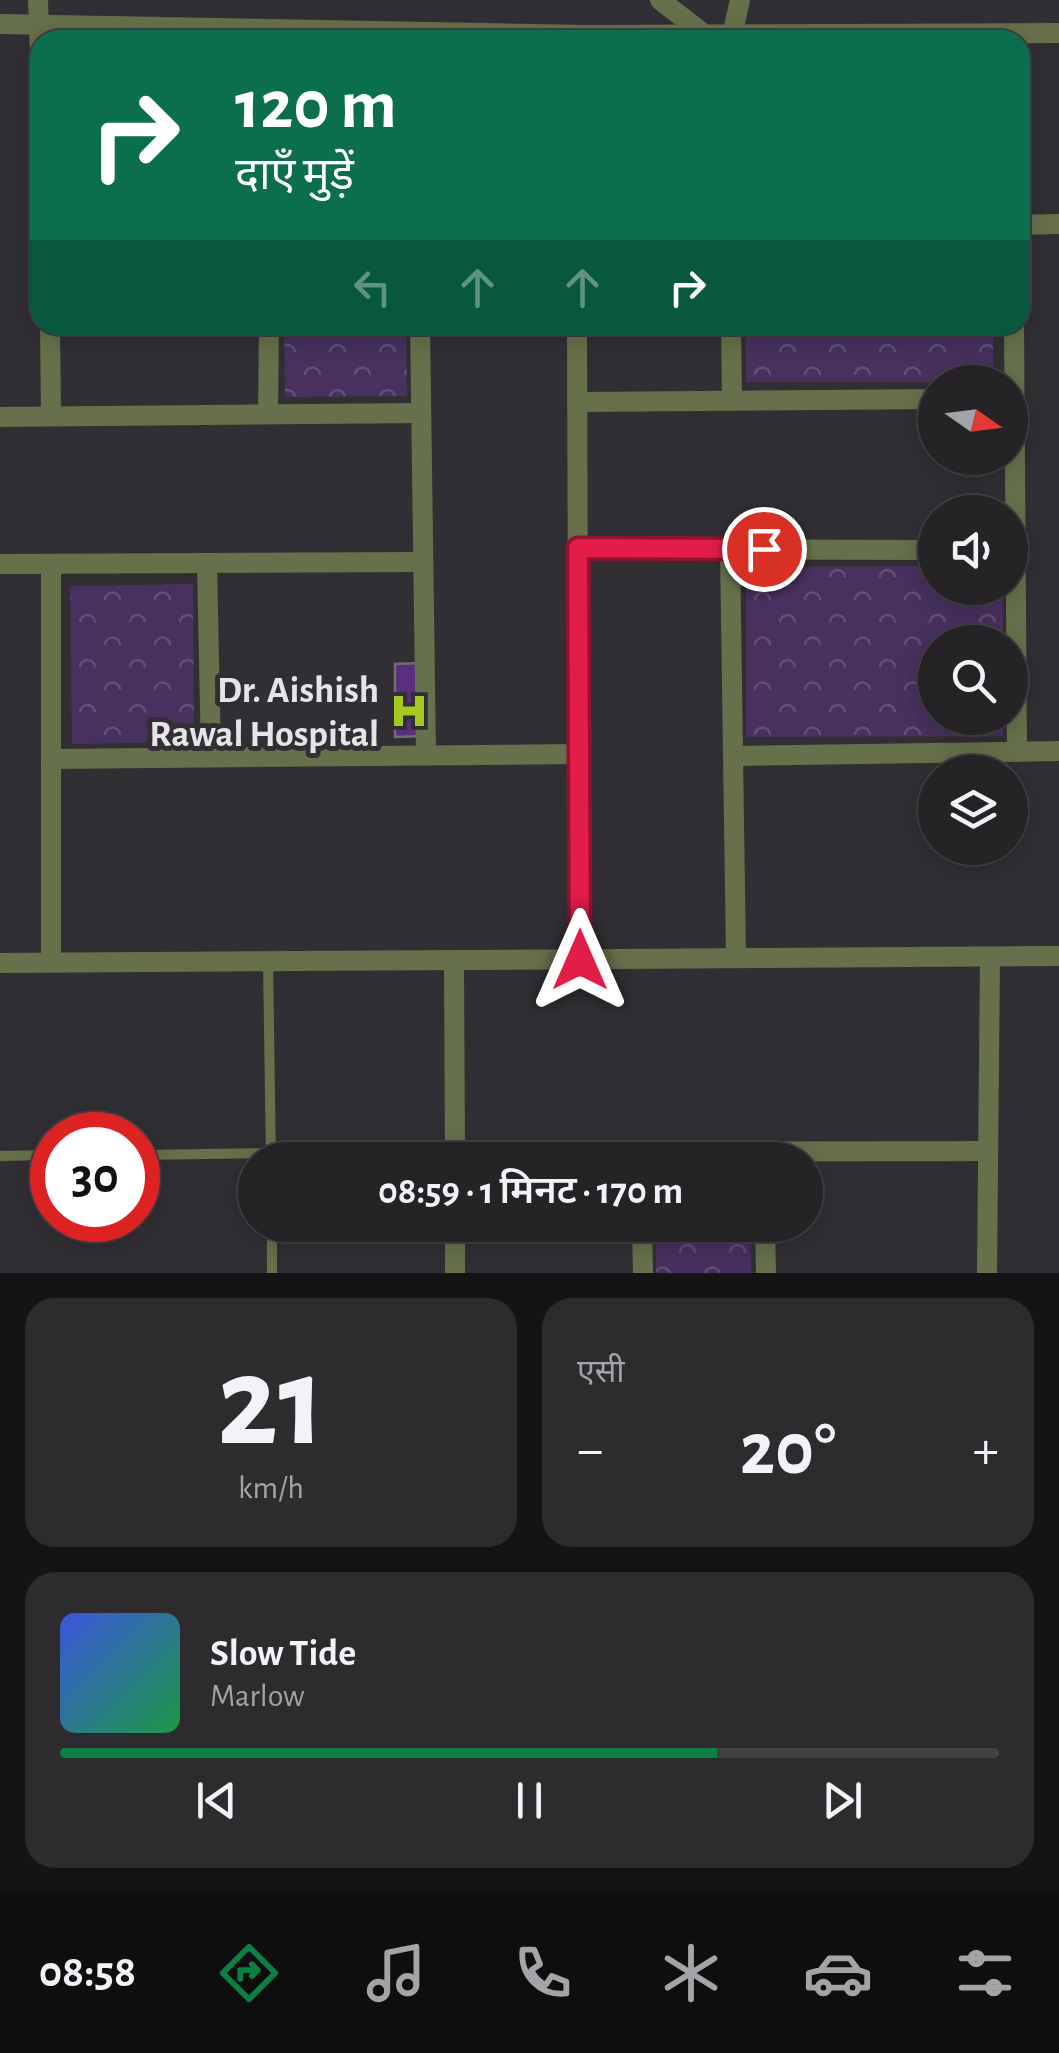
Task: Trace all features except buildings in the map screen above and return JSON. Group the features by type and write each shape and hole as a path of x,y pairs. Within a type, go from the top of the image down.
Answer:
{"street":[{"path":"38,0 38,30"},
{"path":"660,0 699,30"},
{"path":"733,30 740,0"},
{"path":"0,24 290,30"},
{"path":"1030,33 1059,33"},
{"path":"1030,225 1059,224"},
{"path":"50,335 51,416"},
{"path":"268,414 269,335"},
{"path":"420,335 426,755"},
{"path":"577,335 580,960"},
{"path":"731,335 732,400"},
{"path":"1013,365 1014,335"},
{"path":"578,402 918,399"},
{"path":"0,417 421,413"},
{"path":"578,548 918,550"},
{"path":"730,549 736,958"},
{"path":"0,564 423,562"},
{"path":"207,563 211,757"},
{"path":"51,564 51,962"},
{"path":"1013,605 1017,752"},
{"path":"733,756 1059,751"},
{"path":"51,759 579,754"},
{"path":"0,963 1059,956"},
{"path":"988,1273 990,957"},
{"path":"454,960 455,1142"},
{"path":"823,1155 988,1151"},
{"path":"455,1242 455,1273"},
{"path":"642,1242 642,1273"},
{"path":"765,1242 766,1273"}],"lane":[{"path":"268,961 271,1142"},
{"path":"160,1154 238,1156"},
{"path":"0,1156 30,1155"},
{"path":"272,1242 272,1273"}],"green space":[{"path":"284,335 406,335 407,396 285,397"},
{"path":"746,335 993,335 993,365 918,365 918,382 746,382"},
{"path":"918,566 918,605 1003,605 1003,625 918,625 918,735 1003,736 746,737 746,567"},
{"path":"193,584 194,742 72,744 70,586"},
{"path":"656,1242 751,1242 751,1273 656,1273"}],"place":[{"name":"Dr. Aishish Rawal Hospital","path":"409,711"}],"route":[{"path":"580,960 578,548 764,549"}]}
